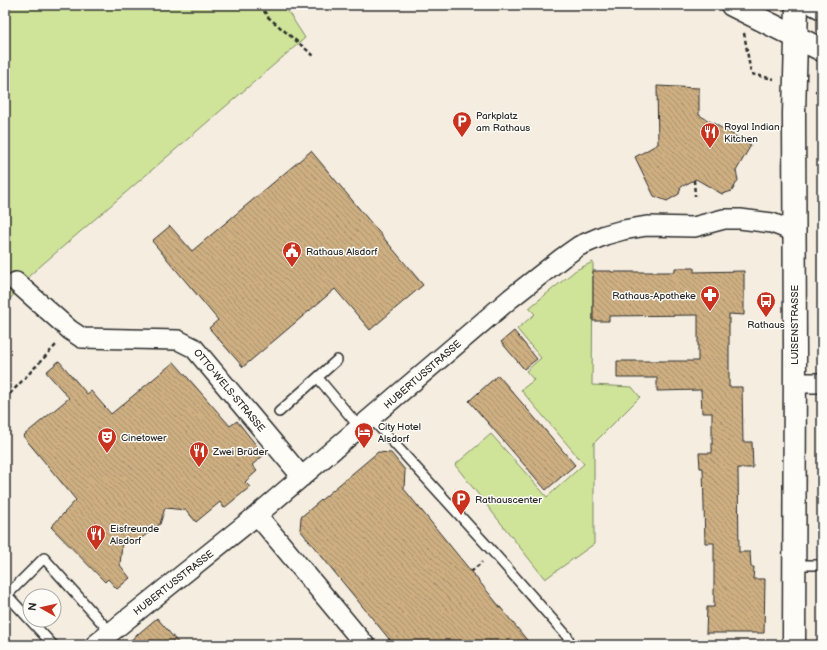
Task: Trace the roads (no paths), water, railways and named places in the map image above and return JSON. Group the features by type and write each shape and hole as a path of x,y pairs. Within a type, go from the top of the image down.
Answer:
{"main road":[{"path":"732,5 822,50"},
{"name":"LUISENSTRASSE","path":"794,645 794,113 797,5"},
{"path":"816,5 822,8"}],"street":[{"name":"HUBERTUSSTRASSE","path":"95,645 257,515 511,298 579,246 605,235 623,230 646,226 694,227 724,219 740,219 772,223 794,232"},
{"name":"OTTO-WELS-STRASSE","path":"16,282 70,330 82,338 178,340 194,348 302,477"},
{"path":"794,383 822,383"},
{"path":"257,515 365,645"}],"lane":[{"path":"279,412 337,360"},
{"path":"318,378 365,423 547,614 567,636 571,645"},
{"path":"53,645 7,595 44,558 110,632"},
{"path":"793,566 822,565"}],"place":[{"name":"Parkplatz am Rathaus","path":"462,138"},
{"name":"Royal Indian Kitchen","path":"710,149"},
{"name":"Rathaus Alsdorf","path":"292,268"},
{"name":"Rathaus-Apotheke","path":"710,312"},
{"name":"Rathaus","path":"766,318"},
{"name":"City Hotel Alsdorf","path":"364,449"},
{"name":"Cinetower","path":"107,454"},
{"name":"Zwei Brüder","path":"199,468"},
{"name":"Rathauscenter","path":"461,516"},
{"name":"Eisfreunde Alsdorf","path":"96,551"}]}
